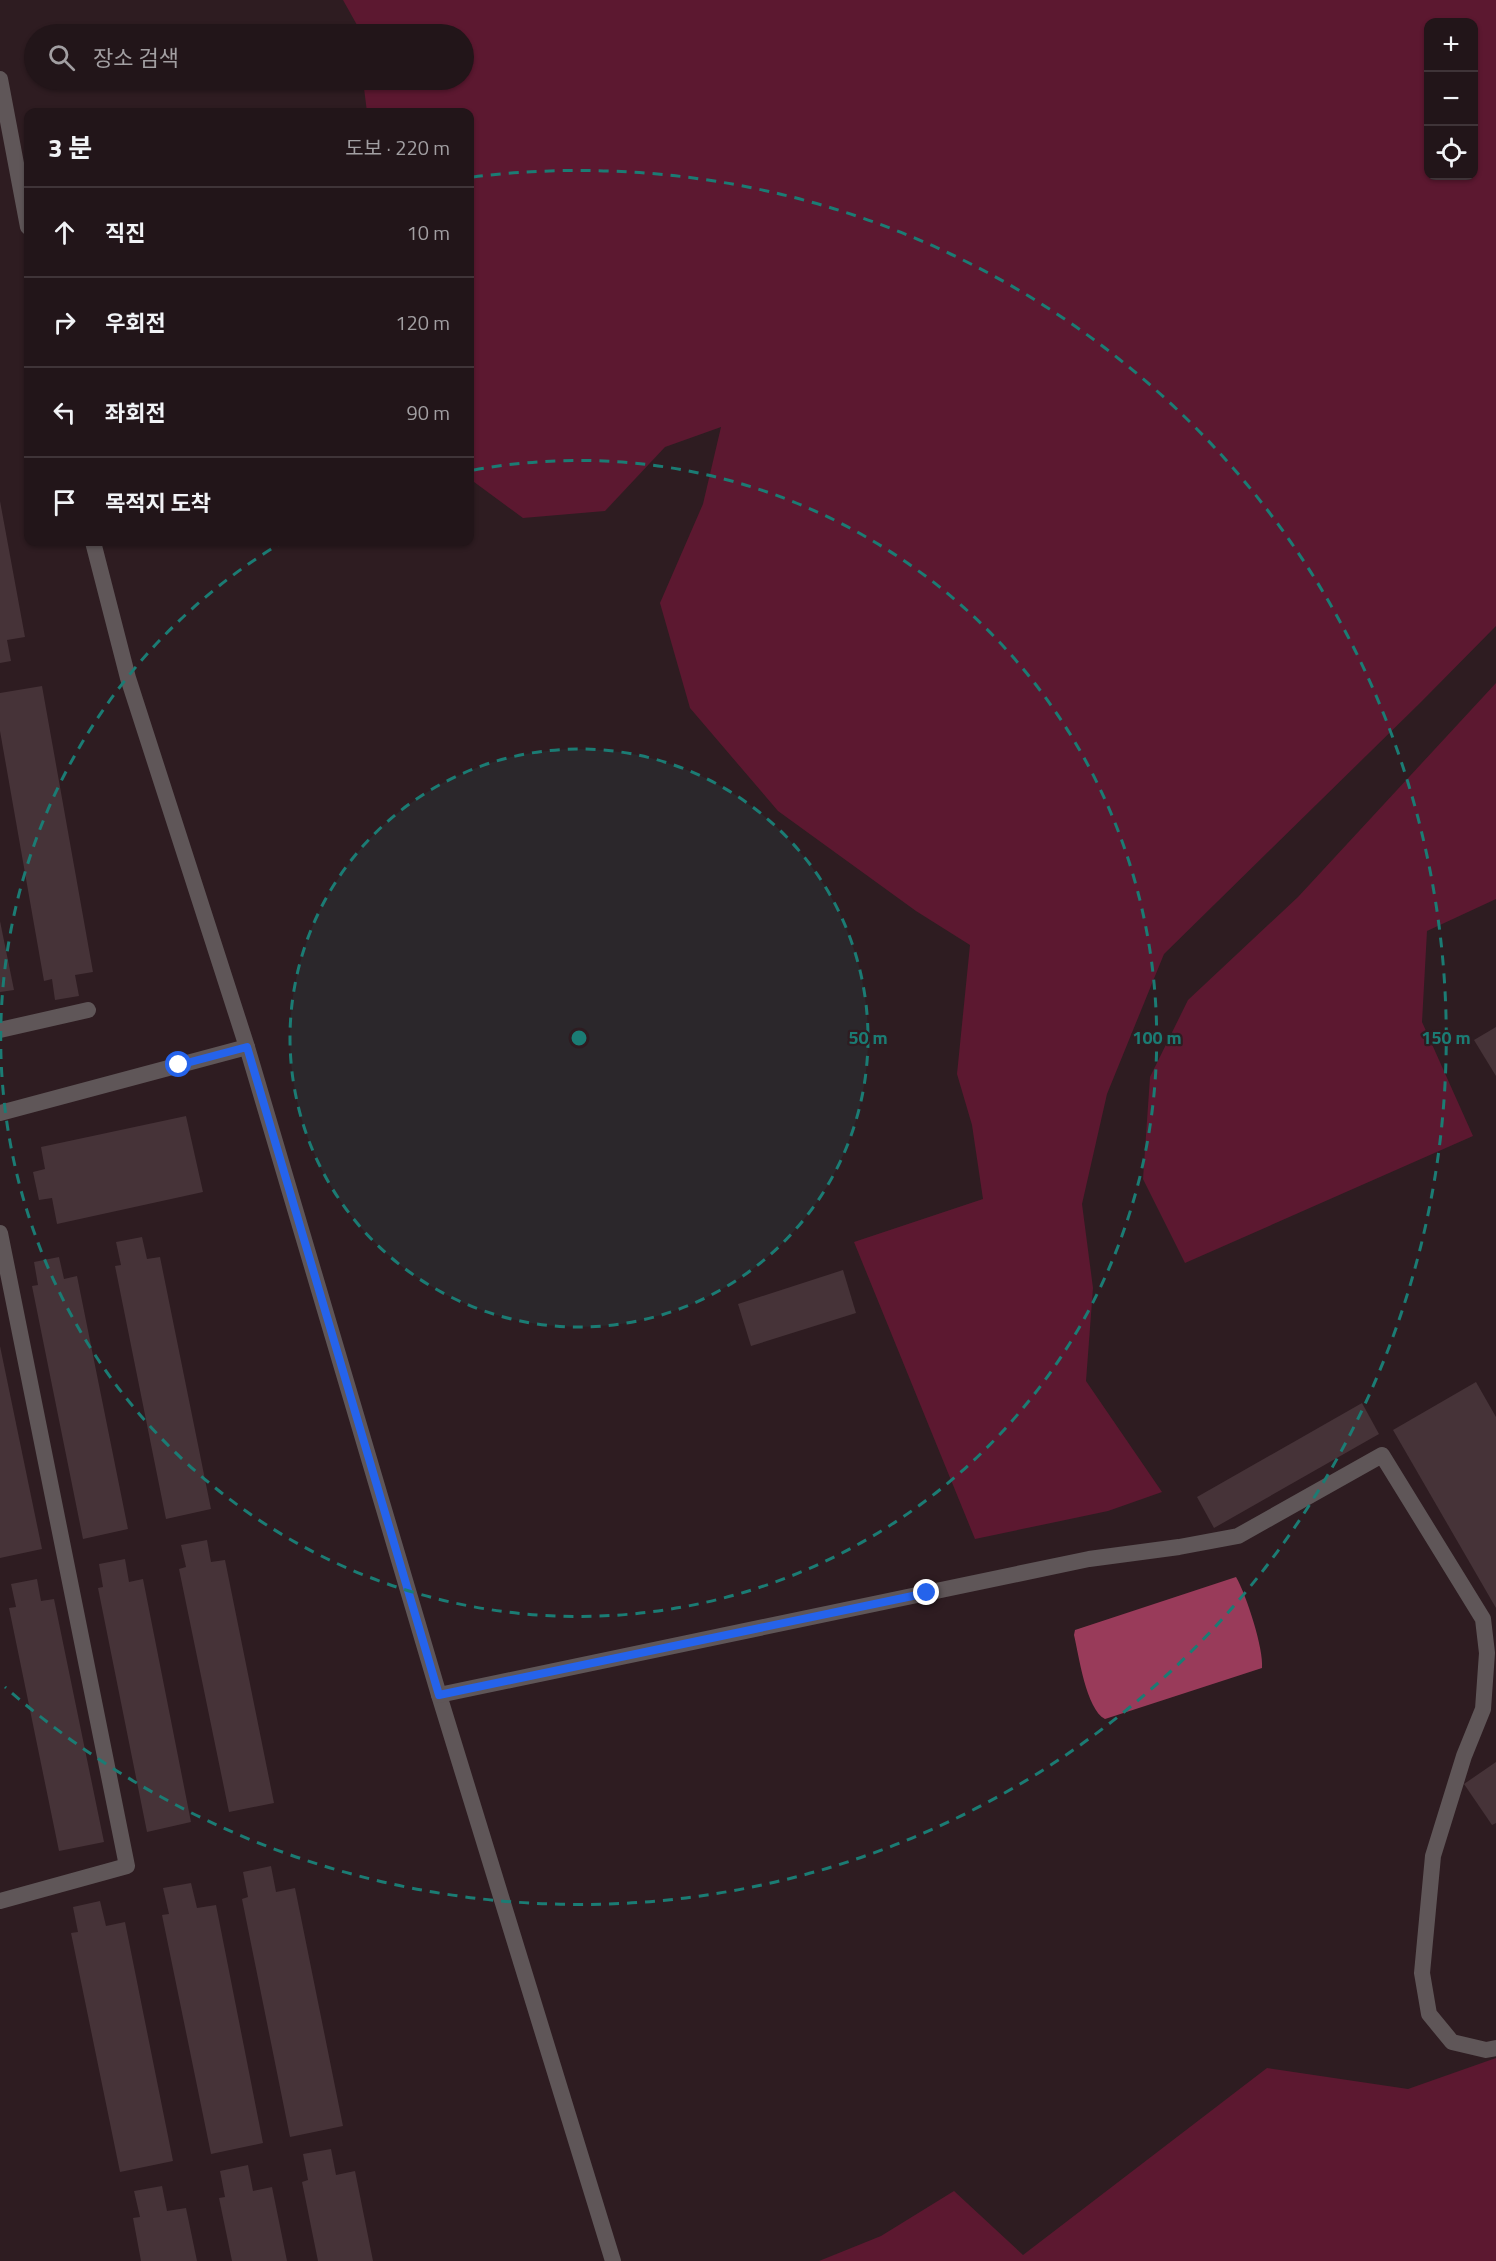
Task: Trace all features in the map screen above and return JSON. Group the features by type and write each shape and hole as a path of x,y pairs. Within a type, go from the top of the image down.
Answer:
{"street":[{"path":"0,80 24,206"},
{"path":"94,546 128,678 247,1047 439,1695 613,2261"},
{"path":"0,1030 88,1010"},
{"path":"0,1113 247,1047"},
{"path":"0,1233 127,1866 0,1901"},
{"path":"439,1695 1089,1559 1179,1547 1238,1536 1382,1455 1483,1619 1487,1653 1484,1708 1464,1756 1433,1856 1422,1973 1429,2014 1452,2042 1486,2050 1496,2048"}],"shaded area":[{"path":"343,0 1496,0 1496,626 1164,954 1107,1094 1082,1204 1093,1288 1086,1381 1162,1492 1108,1511 975,1539 854,1242 983,1199 972,1125 957,1074 970,945 916,911 778,811 690,708 660,603 703,504 721,427 665,447 605,511 523,518 474,482 474,108 366,108 364,90 474,90 474,24 356,24"},
{"path":"1496,683 1496,899 1427,931 1422,1022 1473,1136 1185,1263 1143,1179 1150,1077 1188,1000 1298,897"},
{"path":"1236,1577 1254,1622 1262,1668 1105,1719 1098,1713 1084,1681 1074,1635 1075,1630"},
{"path":"1496,2058 1496,2261 819,2261 881,2236 954,2191 1023,2255 1267,2068 1408,2089"}],"building":[{"path":"0,501 25,637 7,640 11,661 0,663"},
{"path":"42,686 93,972 75,975 79,996 55,1000 52,979 44,981 0,731 0,693"},
{"path":"0,921 14,990 0,992"},
{"path":"1496,1027 1496,1076 1474,1040"},
{"path":"186,1116 203,1192 57,1224 52,1198 39,1200 33,1172 45,1169 41,1147"},
{"path":"142,1237 147,1259 160,1257 211,1509 166,1519 115,1266 121,1265 116,1242"},
{"path":"59,1257 64,1279 77,1276 128,1529 83,1539 32,1286 38,1285 34,1262"},
{"path":"843,1270 856,1313 751,1346 738,1304"},
{"path":"0,1346 42,1549 0,1558"},
{"path":"1476,1382 1496,1417 1496,1608 1393,1430"},
{"path":"1362,1403 1379,1434 1214,1528 1197,1497"},
{"path":"207,1540 211,1562 225,1560 274,1803 229,1812 179,1569 186,1567 181,1545"},
{"path":"125,1559 129,1582 143,1579 191,1822 147,1832 98,1588 103,1587 99,1564"},
{"path":"37,1579 41,1601 54,1599 104,1842 59,1851 9,1608 16,1607 11,1584"},
{"path":"1496,1762 1496,1823 1492,1825 1464,1784"},
{"path":"271,1866 276,1892 295,1888 343,2126 290,2137 242,1899 248,1897 243,1872"},
{"path":"191,1883 197,1908 216,1905 263,2143 211,2154 162,1915 169,1914 163,1888"},
{"path":"100,1901 106,1926 125,1922 173,2161 120,2172 71,1933 78,1932 73,1907"},
{"path":"331,2149 336,2175 355,2171 373,2261 318,2261 302,2182 308,2180 303,2154"},
{"path":"248,2165 253,2191 272,2187 287,2261 232,2261 219,2198 225,2197 220,2171"},
{"path":"162,2186 167,2211 186,2208 197,2261 141,2261 133,2218 140,2217 134,2191"}],"route":[{"path":"179,1065 247,1047 439,1695 927,1593"}]}
